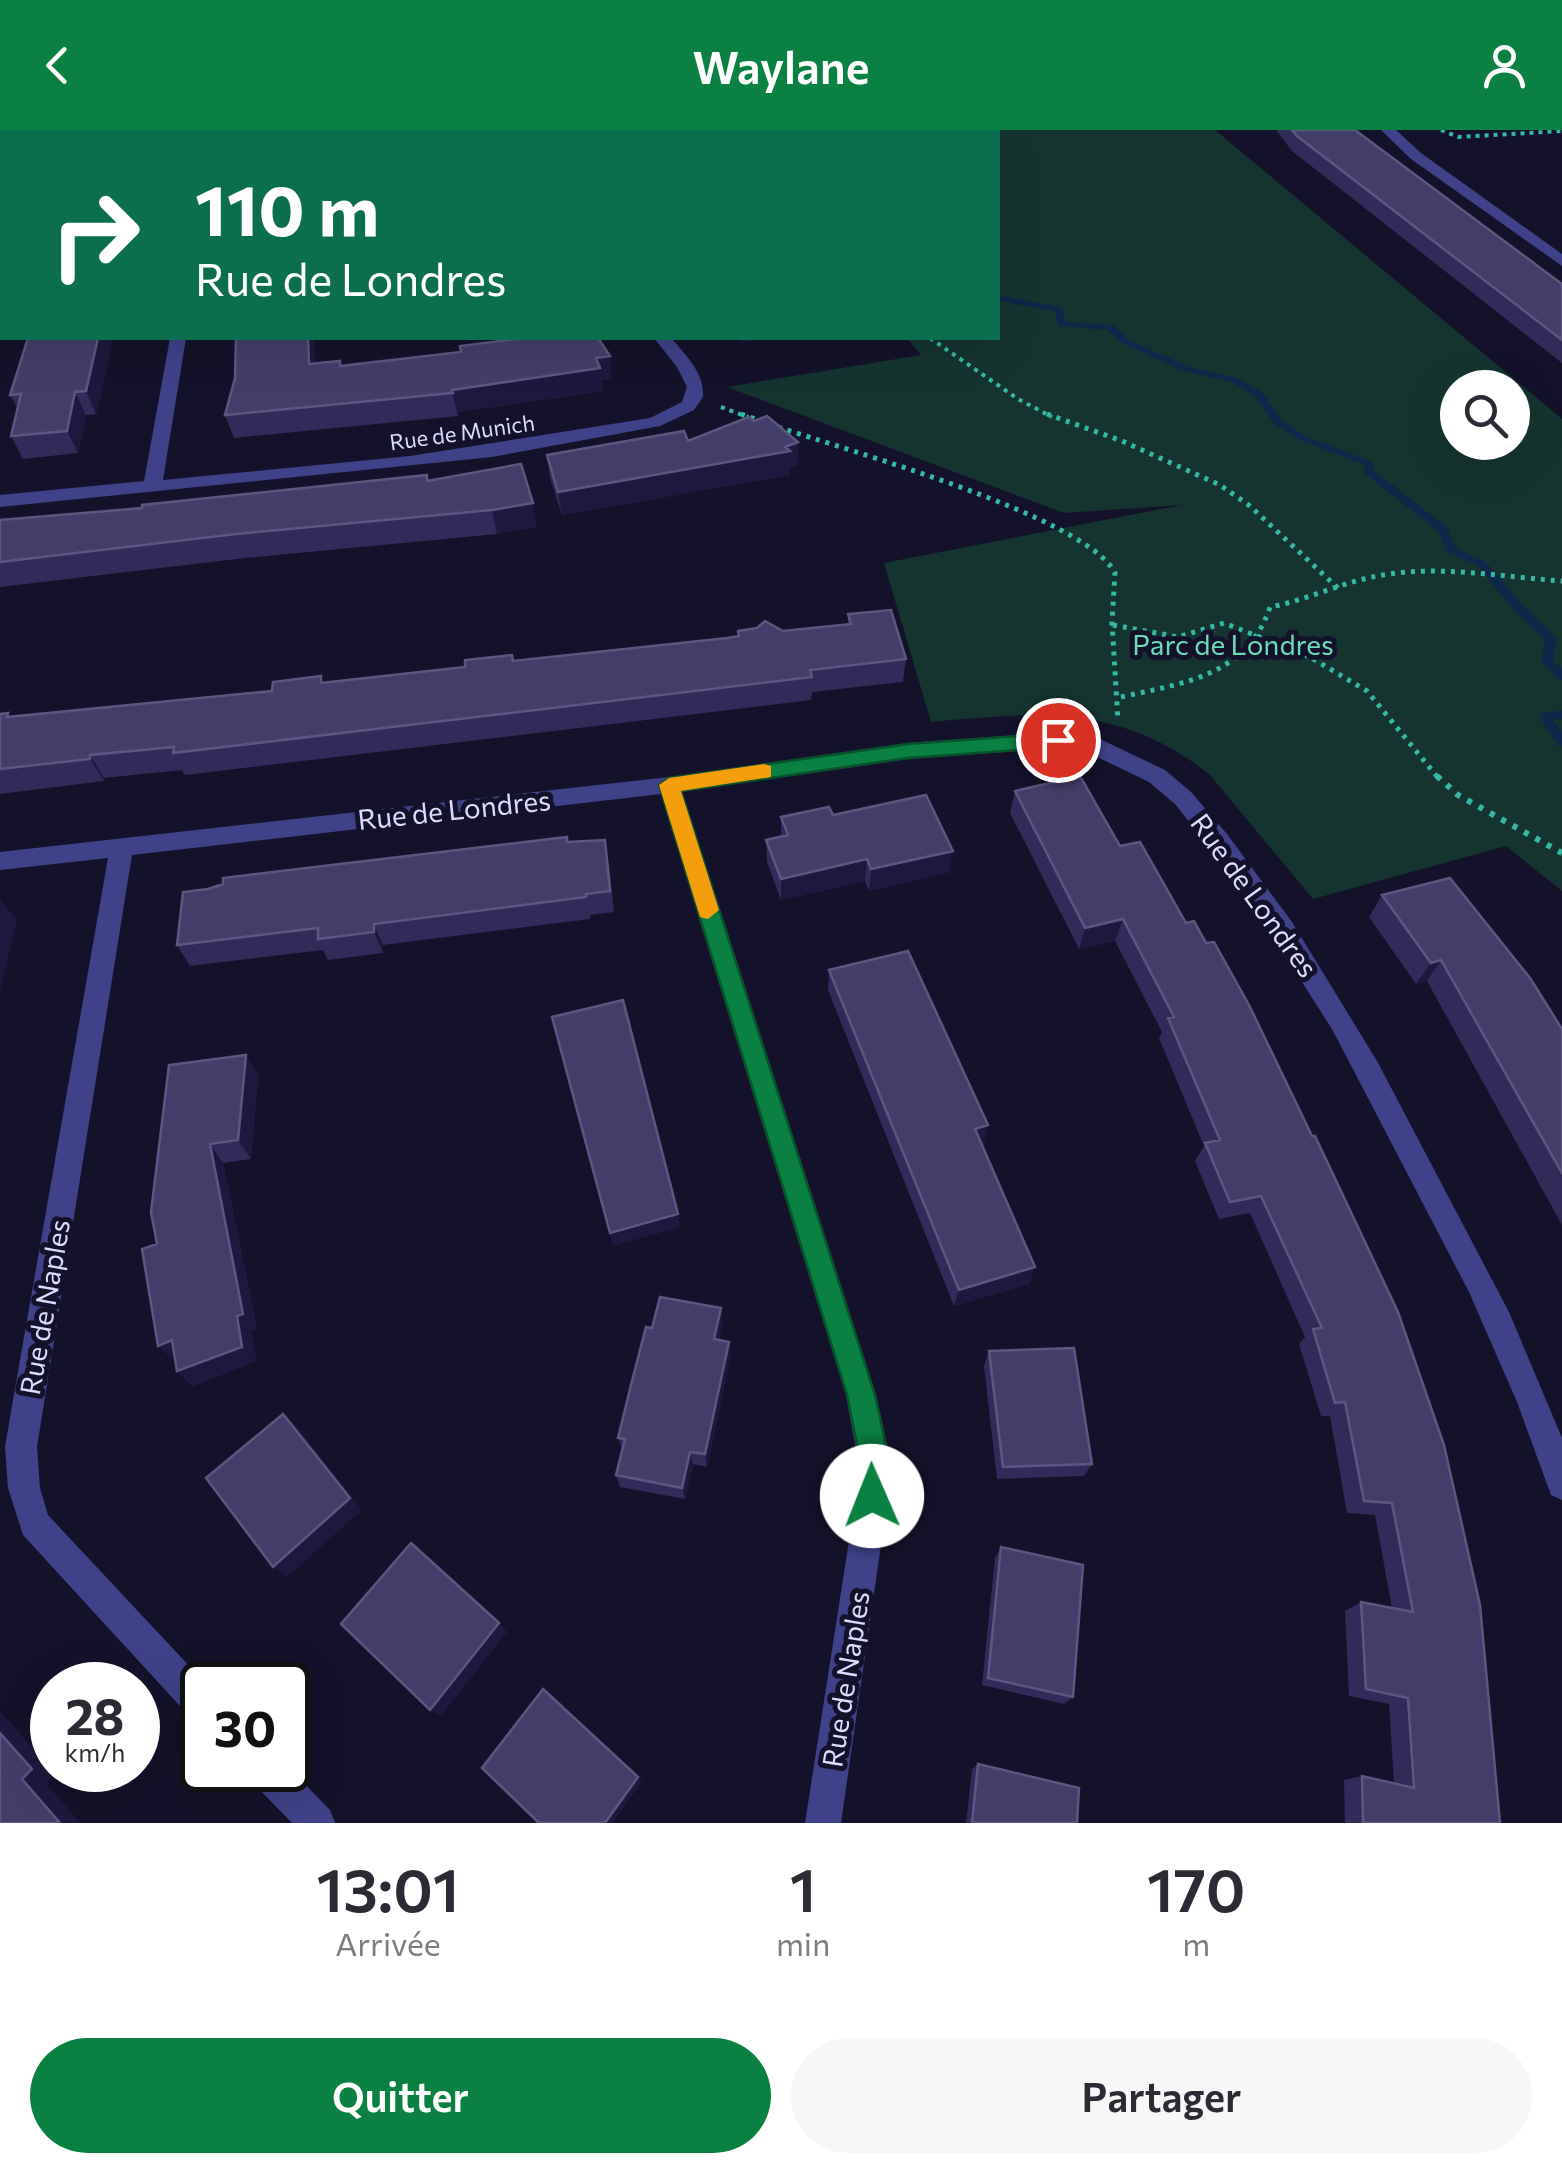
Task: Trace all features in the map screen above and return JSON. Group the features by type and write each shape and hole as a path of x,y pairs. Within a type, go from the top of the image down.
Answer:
{"street":[{"path":"1388,130 1416,156 1562,261"},
{"path":"153,484 178,340"},
{"path":"664,340 694,375 696,398"},
{"name":"Rue de Munich","path":"0,501 153,484 358,469 503,450 677,416 696,398"},
{"name":"Rue de Londres","path":"0,861 669,785 908,751 1023,742 1094,746 1156,776 1183,798 1325,990 1450,1224 1512,1353 1562,1484"},
{"name":"Rue de Naples","path":"669,785 861,1395 871,1445 872,1496 823,1823"},
{"name":"Rue de Naples","path":"122,847 21,1447 24,1488 34,1524 62,1559 180,1681"},
{"path":"287,1792 317,1823"}],"path":[{"path":"1441,130 1458,137 1562,131"},
{"path":"933,340 1018,399 1070,425 1122,441 1220,486 1250,506 1340,590"},
{"path":"696,398 1048,522 1106,557 1116,573 1113,625 1121,697 1115,757"},
{"path":"1121,697 1169,686 1231,661 1248,649 1270,606 1340,590 1380,575 1431,572 1562,581"},
{"path":"1113,625 1178,637 1224,623 1310,656 1367,691 1440,780 1458,795 1562,853"}],"green space":[{"name":"Parc de Londres","path":"1000,130 1215,130 1503,370 1440,370 1440,460 1530,460 1530,392 1562,419 1562,891 1506,846 1313,899 1210,775 1144,735 1111,724 1042,715 931,722 884,563 1182,505 1064,513 727,387 921,355 909,340 1000,340"}],"building":[{"path":"1292,130 1355,130 1562,284 1562,340 1297,136"},
{"path":"27,340 98,340 86,391 75,392 67,431 11,436 21,394 10,395"},
{"path":"236,340 308,340 309,364 340,361 340,366 461,352 460,346 509,340 599,340 610,356 596,358 600,368 452,390 453,393 225,415 235,378"},
{"path":"767,416 798,442 785,447 790,451 558,492 547,455 684,431 688,441 749,417 754,421"},
{"path":"521,464 533,503 0,562 0,520 427,475 427,481"},
{"path":"891,610 906,659 810,670 812,677 173,753 174,747 90,755 90,759 0,769 0,714 8,713 7,717 272,691 273,682 321,676 321,683 465,667 465,660 512,655 513,661 727,638 739,636 738,631 757,628 765,621 783,631 851,624 848,614"},
{"path":"1080,776 1120,846 1140,842 1186,923 1194,921 1206,943 1214,942 1315,1136 1398,1312 1444,1445 1480,1605 1500,1823 1363,1823 1362,1776 1414,1788 1408,1698 1366,1689 1361,1602 1413,1612 1392,1503 1364,1501 1345,1402 1335,1403 1313,1329 1322,1328 1261,1196 1230,1202 1205,1143 1220,1140 1168,1018 1174,1017 1123,919 1085,928 1015,791"},
{"path":"926,795 953,851 871,869 867,859 781,879 766,840 788,835 781,817 829,807 833,815"},
{"path":"567,837 567,842 605,840 610,891 374,924 374,932 318,939 318,928 177,945 183,892 223,884 223,878"},
{"path":"1450,878 1530,978 1562,1029 1562,1173 1441,960 1431,963 1382,895"},
{"path":"908,951 988,1125 975,1129 1035,1267 959,1290 829,970"},
{"path":"623,1000 678,1214 610,1233 552,1017"},
{"path":"246,1055 238,1140 210,1144 243,1314 237,1316 242,1347 177,1371 172,1340 158,1346 142,1249 157,1244 151,1212 169,1065"},
{"path":"660,1297 721,1308 714,1339 729,1342 705,1454 690,1452 682,1488 616,1475 625,1439 618,1438 632,1381 646,1327 652,1328"},
{"path":"1074,1348 1092,1464 1003,1467 989,1351"},
{"path":"283,1414 350,1498 273,1567 206,1478"},
{"path":"411,1543 499,1623 430,1710 341,1624"},
{"path":"1001,1547 1083,1565 1073,1697 988,1678"},
{"path":"543,1689 638,1777 605,1823 539,1823 482,1768"},
{"path":"0,1733 30,1767 22,1779 30,1792 60,1823 0,1823"},
{"path":"978,1764 1079,1788 1077,1823 972,1823"}],"waterway":[{"path":"1000,298 1059,309 1061,324 1110,327 1125,341 1186,369 1235,380 1260,395 1277,422 1303,438 1369,464 1368,471 1443,529 1451,550 1482,564 1551,639 1547,662 1562,676"},
{"path":"1562,715 1545,716 1562,743"}],"slow traffic":[{"path":"708,910 669,785 764,772"}],"route":[{"path":"872,1496 871,1445 861,1395 669,785 908,751 1058,740"}]}
